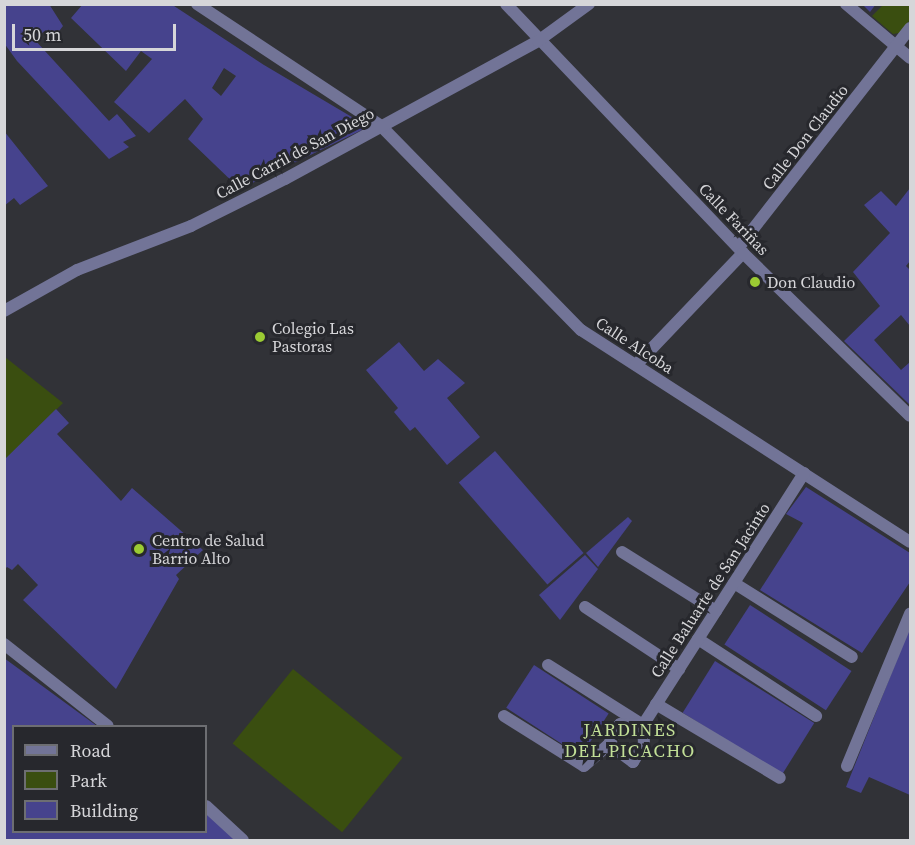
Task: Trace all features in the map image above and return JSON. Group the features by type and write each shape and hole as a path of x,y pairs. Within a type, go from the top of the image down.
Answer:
{"street":[{"name":"Calle Alcoba","path":"197,4 381,126 581,330 910,542"},
{"name":"Calle Fariñas","path":"506,4 538,41 741,250 910,416"},
{"name":"Calle Carril de San Diego","path":"4,311 77,270 191,226 538,41 589,4"},
{"path":"846,4 910,58"},
{"name":"Calle Don Claudio","path":"636,365 741,250 910,28"},
{"name":"Calle Baluarte de San Jacinto","path":"609,744 633,762 644,744 643,725 804,473"},
{"path":"622,552 716,611"},
{"path":"734,583 852,657"},
{"path":"585,607 679,669"},
{"path":"847,766 910,614"},
{"path":"698,639 816,716"},
{"path":"4,644 107,725"},
{"path":"548,665 643,725"},
{"path":"656,704 780,778"},
{"path":"504,716 584,766 609,744 620,724 643,725"},
{"path":"207,807 243,840"}],"green space":[{"path":"883,5 910,5 910,20 899,33 893,34 872,16"},
{"path":"5,357 63,403 5,460"},
{"path":"293,669 403,758 342,832 233,744"}],"building":[{"path":"4,4 49,4 63,26 53,39 46,30 34,39 109,121 117,114 136,136 123,142 129,147 109,159 17,61 4,43"},
{"path":"83,4 171,4 264,65 362,123 362,130 240,189 188,139 203,119 185,99 149,133 114,102 152,59 141,51 126,71 71,18","holes":["224,68 236,76 221,96 212,88"]},
{"path":"862,4 876,4 870,12"},
{"path":"4,131 48,186 20,205 14,198 4,206"},
{"path":"910,188 910,261 906,266 910,270 910,326 901,315 874,340 901,370 910,362 910,405 844,341 880,306 853,272 890,233 864,205 881,191 896,206"},
{"path":"399,342 424,371 438,359 465,383 447,398 480,437 447,465 415,427 410,431 394,412 398,408 366,370"},
{"name":"Centro de Salud Barrio Alto","path":"56,409 69,423 57,434 121,501 132,488 203,550 176,575 179,579 116,689 23,600 38,585 18,564 12,570 7,567 4,570 4,460"},
{"path":"495,451 584,553 547,584 459,482"},
{"path":"806,487 910,553 910,582 862,653 760,590 803,523 786,514"},
{"path":"628,517 632,521 598,567 586,553"},
{"path":"585,555 598,569 560,620 539,595"},
{"path":"750,605 851,671 826,710 724,644"},
{"path":"910,627 910,795 869,777 861,793 846,787"},
{"path":"4,658 96,725 12,725 12,833 207,833 207,811 239,840 4,840"},
{"path":"715,661 814,723 782,775 683,713"},
{"path":"534,665 609,713 581,756 506,708"}],"place":[{"name":"Don Claudio","path":"755,282"},
{"name":"Colegio Las Pastoras","path":"260,337"},
{"name":"Centro de Salud Barrio Alto","path":"139,549"}],"district":[{"name":"JARDINES DEL PICACHO","path":"630,741"}]}
